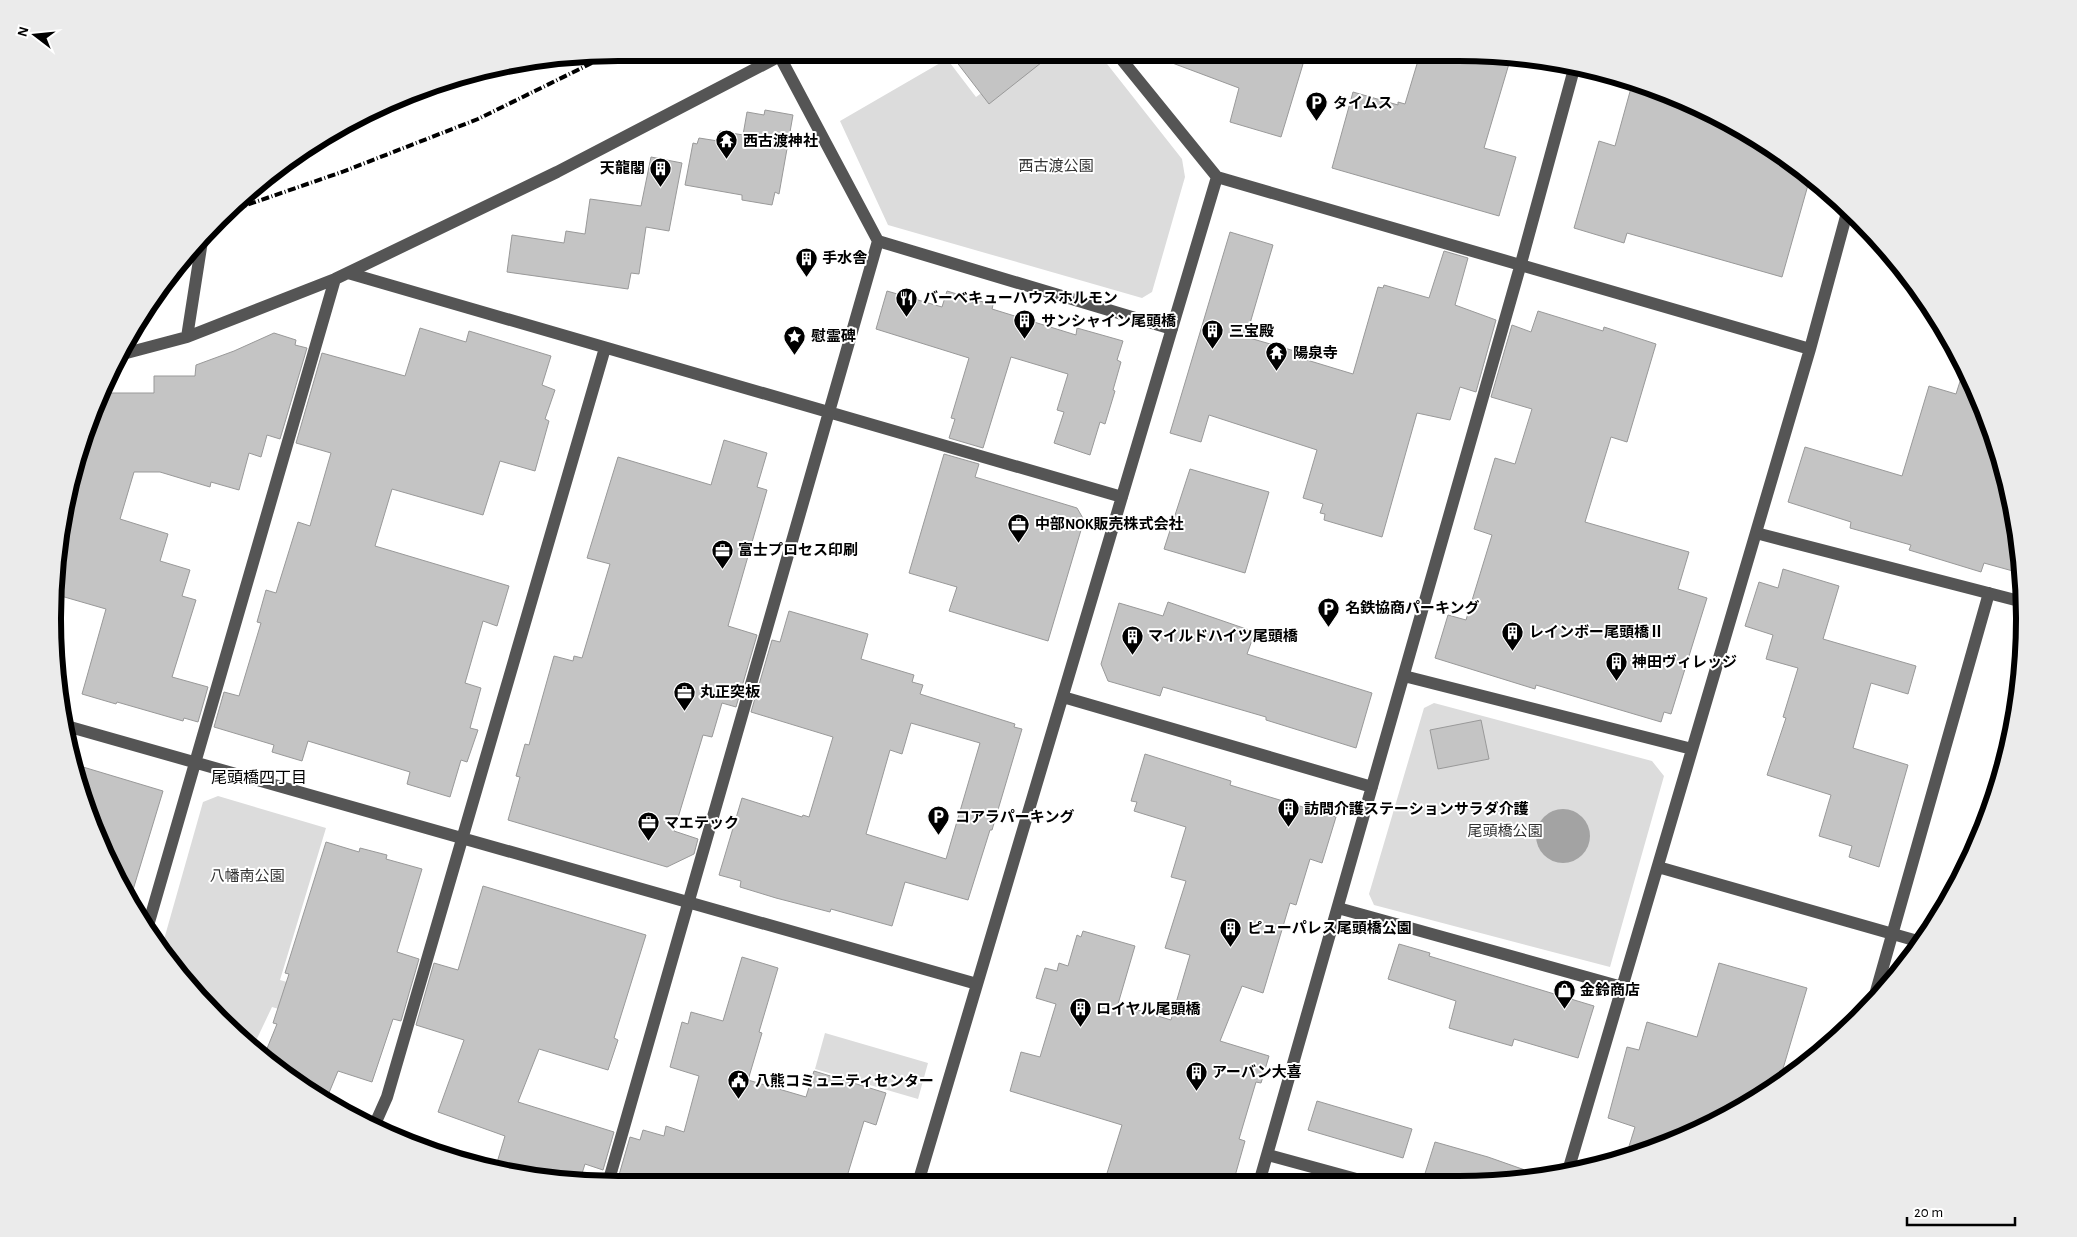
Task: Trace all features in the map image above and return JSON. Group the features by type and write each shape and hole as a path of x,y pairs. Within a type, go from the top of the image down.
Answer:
{"street":[{"path":"130,351 187,338 335,279 556,172 772,61"},
{"path":"610,1176 878,241 782,61"},
{"path":"1123,61 1217,177 1520,267 1810,349"},
{"path":"1262,1176 1520,267 1573,73"},
{"path":"920,1176 1217,177"},
{"path":"1570,1164 1810,349 1846,218"},
{"path":"878,241 1172,329"},
{"path":"187,338 201,250"},
{"path":"348,273 1122,497"},
{"path":"150,919 335,279"},
{"path":"377,1120 387,1097 605,348"},
{"path":"1756,533 2016,600"},
{"path":"1878,985 1989,593"},
{"path":"1404,676 1692,749"},
{"path":"1063,697 1372,787"},
{"path":"72,728 977,984"},
{"path":"1658,867 1914,940"},
{"path":"1338,908 1622,988"},
{"path":"1268,1155 1344,1176"}],"green space":[{"name":"西古渡公園","path":"944,61 949,61 976,97 1025,61 1105,61 1182,159 1185,177 1152,292 1142,298 888,225 840,121"},
{"name":"尾頭橋公園","path":"1434,703 1652,761 1664,776 1610,967 1374,905 1369,894 1424,708"},
{"name":"八幡南公園","path":"218,796 326,828 280,980 394,1012 386,1040 272,1007 256,1041 224,1013 176,958 164,940 203,802"},
{"path":"825,1033 928,1063 918,1099 815,1069"}],"shaded area":[{"path":"1558,809 1568,809 1578,813 1586,821 1590,836 1586,851 1578,859 1568,863 1558,863 1548,859 1540,851 1536,841 1536,831 1540,821 1548,813"}],"building":[{"path":"956,61 1043,61 989,104"},
{"path":"1167,61 1293,61 1303,64 1281,137 1230,122 1239,88"},
{"path":"1418,61 1509,64 1484,148 1516,157 1499,216 1332,168 1353,92 1398,105 1398,102 1405,104"},
{"path":"1631,89 1705,119 1768,155 1798,176 1808,185 1782,277 1627,233 1624,243 1574,228 1599,141 1615,146"},
{"path":"765,110 793,115 779,194 775,192 772,205 742,200 742,195 685,185 693,143 697,144 699,138 718,141 720,131 743,135 747,112 764,115"},
{"path":"651,157 682,163 669,231 646,227 639,274 631,273 628,289 507,272 512,235 564,243 566,231 585,234 590,199 641,206"},
{"path":"1230,232 1273,245 1246,337 1298,352 1297,357 1353,374 1378,287 1383,288 1384,285 1429,298 1444,251 1468,258 1455,305 1496,320 1476,392 1460,387 1450,420 1417,413 1382,537 1324,520 1325,514 1320,513 1323,504 1303,498 1317,450 1209,415 1201,442 1170,433"},
{"path":"887,291 942,307 947,291 993,305 992,309 1076,335 1077,328 1123,341 1117,360 1121,362 1113,390 1115,391 1105,424 1100,422 1090,455 1054,443 1064,412 1057,410 1068,374 1011,357 983,448 949,438 955,419 951,418 969,358 876,329"},
{"path":"1538,311 1603,331 1604,327 1656,344 1627,442 1611,437 1585,522 1689,552 1678,589 1707,598 1671,714 1664,712 1661,722 1536,685 1535,689 1435,658 1448,615 1466,620 1492,535 1474,529 1495,458 1515,464 1532,409 1491,397 1512,325 1531,332"},
{"path":"420,328 466,342 469,331 551,356 542,385 555,390 545,419 549,421 535,471 500,461 483,515 392,489 375,546 509,586 497,626 483,621 465,683 481,688 470,728 478,730 467,762 461,760 450,797 407,784 410,772 308,741 302,761 272,752 274,745 214,727 224,692 239,696 261,623 257,622 266,590 276,593 298,522 310,526 331,453 296,443 322,353 405,376"},
{"path":"274,333 296,340 295,345 307,348 280,439 267,435 261,457 249,453 239,490 211,482 210,487 160,472 134,472 120,519 168,534 160,561 190,570 182,596 196,600 172,677 208,687 198,722 184,718 183,721 82,694 106,609 62,596 62,582 72,510 80,474 104,405 109,393 154,393 154,376 195,376 196,365"},
{"path":"1961,379 1986,439 1997,474 2005,510 2014,571 1984,563 1981,572 1909,550 1911,545 1850,528 1851,522 1788,502 1805,447 1902,476 1929,386 1956,394"},
{"path":"724,440 767,453 757,487 767,490 728,626 757,635 736,707 722,703 712,737 703,735 674,831 698,839 694,854 667,867 508,820 520,777 516,776 525,744 529,745 554,656 573,661 574,656 582,658 610,564 587,558 618,457 711,485"},
{"path":"944,454 979,464 975,477 1077,508 1084,520 1048,641 949,611 957,587 909,573"},
{"path":"1190,469 1269,492 1245,573 1164,549"},
{"path":"1783,569 1839,586 1823,639 1916,666 1908,694 1871,683 1853,748 1908,765 1879,867 1849,857 1852,846 1819,836 1831,795 1767,775 1786,718 1783,717 1798,668 1766,659 1773,635 1745,626 1759,582 1778,588"},
{"path":"1168,602 1255,632 1247,654 1372,693 1356,748 1266,720 1266,717 1163,687 1160,696 1108,681 1101,664 1119,603 1163,616"},
{"path":"789,611 868,634 861,659 914,675 912,682 923,685 920,694 1015,724 1014,727 1022,729 992,830 990,830 968,900 905,882 892,926 831,909 830,912 776,898 740,887 741,881 719,875 742,798 802,817 803,815 809,817 833,737 751,712 772,640 780,642","holes":["911,723 980,743 946,859 866,834 890,750 902,754"]},
{"path":"1481,720 1489,759 1438,769 1430,730"},
{"path":"1145,754 1231,781 1230,785 1336,817 1322,863 1310,859 1296,905 1290,903 1263,993 1242,986 1220,1041 1269,1056 1261,1083 1256,1082 1239,1139 1245,1141 1235,1176 1106,1176 1122,1125 1010,1091 1021,1052 1040,1057 1056,1004 1036,998 1045,968 1057,971 1059,963 1068,966 1077,935 1081,937 1083,931 1135,946 1118,1004 1171,1020 1190,955 1165,948 1186,881 1171,877 1186,827 1134,811 1137,802 1131,801"},
{"path":"81,766 163,791 133,891 104,832"},
{"path":"326,842 359,852 360,848 387,855 386,859 422,869 397,952 419,959 401,1021 393,1019 372,1082 338,1071 329,1094 279,1061 266,1050 277,1024 273,1023 289,974 285,973"},
{"path":"483,886 646,935 614,1038 618,1040 608,1070 539,1049 518,1102 614,1132 603,1170 585,1164 582,1175 497,1162 505,1136 438,1112 464,1040 416,1025 434,963 458,970"},
{"path":"1399,944 1430,953 1429,956 1594,1006 1578,1058 1514,1039 1512,1046 1449,1028 1456,1001 1388,979"},
{"path":"742,957 778,968 759,1032 762,1033 748,1080 806,1097 814,1071 886,1093 876,1125 864,1121 847,1176 619,1175 630,1137 640,1140 643,1130 664,1136 666,1126 684,1132 699,1076 670,1067 682,1022 688,1024 691,1012 723,1021"},
{"path":"1719,963 1807,988 1782,1072 1737,1101 1705,1118 1672,1133 1628,1149 1635,1127 1608,1118 1627,1047 1639,1050 1647,1022 1697,1037"},
{"path":"1317,1101 1412,1129 1403,1158 1308,1130"},
{"path":"1435,1142 1488,1157 1529,1171 1495,1175 1424,1176"}],"railway":[{"path":"245,206 342,172 478,119 595,62"}],"place":[{"name":"タイムス","path":"1317,122"},
{"name":"西古渡神社","path":"727,160"},
{"name":"天龍閣","path":"661,187"},
{"name":"手水舎","path":"806,277"},
{"name":"バーベキューハウスホルモン","path":"907,317"},
{"name":"サンシャイン尾頭橋","path":"1025,340"},
{"name":"三宝殿","path":"1213,350"},
{"name":"慰霊碑","path":"795,355"},
{"name":"陽泉寺","path":"1277,372"},
{"name":"中部NOK販売株式会社","path":"1019,543"},
{"name":"富士プロセス印刷","path":"722,569"},
{"name":"名鉄協商パーキング","path":"1329,627"},
{"name":"レインボー尾頭橋Ⅱ","path":"1513,651"},
{"name":"マイルドハイツ尾頭橋","path":"1132,655"},
{"name":"神田ヴィレッジ","path":"1616,681"},
{"name":"丸正突板","path":"684,711"},
{"name":"訪問介護ステーションサラダ介護","path":"1288,828"},
{"name":"コアラパーキング","path":"939,836"},
{"name":"マエテック","path":"648,842"},
{"name":"ピューパレス尾頭橋公園","path":"1231,947"},
{"name":"金鈴商店","path":"1564,1009"},
{"name":"ロイヤル尾頭橋","path":"1080,1028"},
{"name":"アーバン大喜","path":"1196,1091"},
{"name":"八熊コミュニティセンター","path":"739,1100"}],"district":[{"name":"尾頭橋四丁目","path":"259,778"}]}
